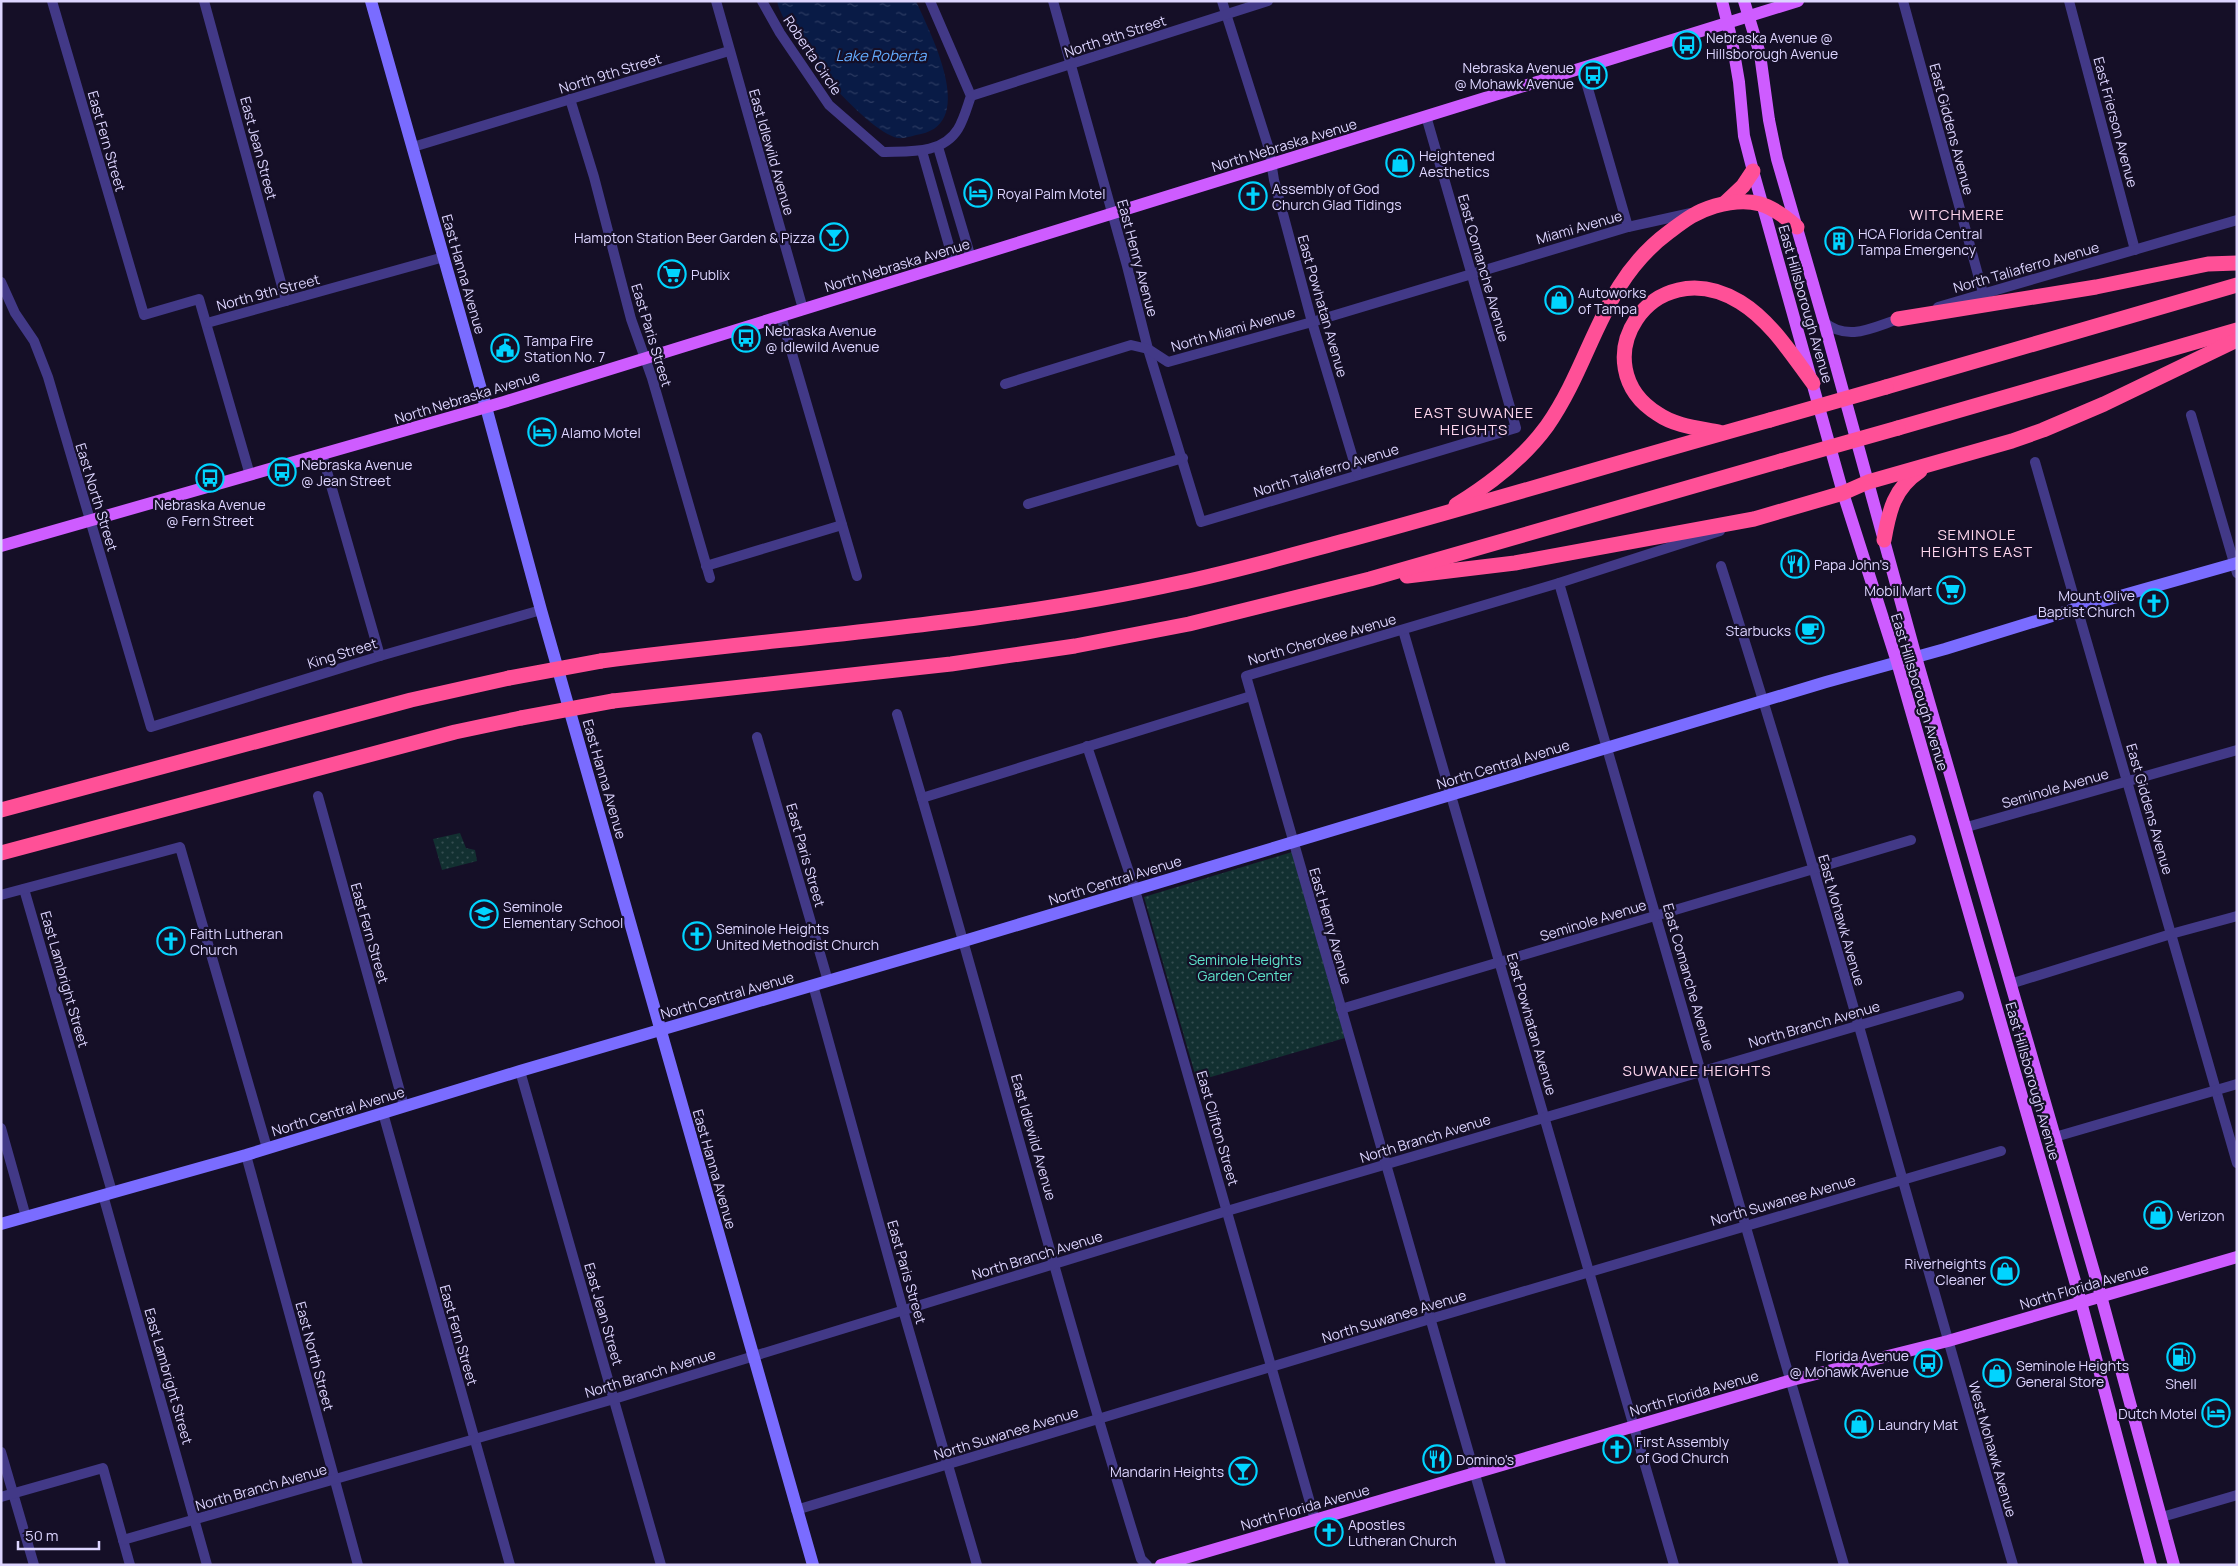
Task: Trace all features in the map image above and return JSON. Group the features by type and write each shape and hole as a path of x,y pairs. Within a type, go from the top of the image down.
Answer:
{"highway":[{"path":"1725,203 1745,183 1753,171"},
{"path":"1440,515 1487,485 1514,462 1537,438 1548,424 1564,396 1619,284 1631,267 1657,241 1696,212 1725,203 1750,201 1762,203 1776,210 1797,227"},
{"path":"1898,319 2096,287 2208,264 2237,263"},
{"path":"1,810 411,700 509,678 601,661 727,645 940,623 1063,606 1236,570 1440,515 2237,284"},
{"path":"1723,433 1664,418 1644,404 1631,385 1625,362 1627,338 1639,314 1648,304 1662,295 1680,288 1705,288 1741,302 1766,322 1813,383"},
{"path":"1,853 455,732 521,718 613,701 951,664 1075,646 1189,624 1370,579 2237,330"},
{"path":"1370,579 1515,563 1754,520 1842,493 1868,482 2012,441 2074,418 2237,340"},
{"path":"1884,540 1888,514 1896,494 1914,474 1926,467"}],"main road":[{"name":"East Hillsborough Avenue","path":"1722,1 1728,22 1739,82 1744,136 1753,171 1842,493 1896,662 2081,1302 2151,1565"},
{"name":"East Hillsborough Avenue","path":"1744,1 1760,54 1774,149 1824,322 1916,657 2101,1296 2174,1565"},
{"name":"North Nebraska Avenue","path":"1,546 486,407 1798,1"},
{"name":"North Florida Avenue","path":"1161,1565 1792,1380 1948,1341 2237,1257"}],"street":[{"name":"East Fern Street","path":"52,1 136,288"},
{"name":"East Jean Street","path":"204,1 286,302"},
{"name":"East Hanna Avenue","path":"371,1 486,407 541,610 813,1565"},
{"name":"East Idlewild Avenue","path":"716,1 803,309"},
{"name":"Roberta Circle","path":"762,1 780,33 830,105 882,152 922,151 938,146 957,130 971,96"},
{"path":"930,1 971,96"},
{"name":"East Henry Avenue","path":"1053,1 1148,349 1183,458 1201,522"},
{"name":"East Powhatan Avenue","path":"1222,1 1269,149 1312,322 1358,475"},
{"name":"North 9th Street","path":"971,96 1268,1"},
{"name":"East Giddens Avenue","path":"1903,1 1983,293"},
{"name":"East Frierson Avenue","path":"2069,1 2135,250"},
{"name":"North 9th Street","path":"413,147 729,51"},
{"path":"1582,68 1628,227"},
{"name":"East Paris Street","path":"570,99 644,359 652,378 710,578"},
{"name":"East Comanche Avenue","path":"1426,116 1516,428"},
{"path":"938,146 971,258"},
{"path":"922,151 954,263"},
{"name":"Miami Avenue","path":"1471,273 1628,227 1696,212"},
{"name":"North Taliaferro Avenue","path":"1824,322 1838,332 1858,331 2237,220"},
{"name":"North 9th Street","path":"136,288 144,315 199,299 207,323 444,257"},
{"name":"North Miami Avenue","path":"1148,349 1168,362 1312,322 1471,273"},
{"name":"East North Street","path":"1,282 15,313 34,341 48,377 151,727"},
{"path":"782,316 857,576"},
{"path":"207,323 250,475"},
{"path":"1005,384 1131,345 1148,349"},
{"path":"2190,415 2236,567"},
{"name":"North Taliaferro Avenue","path":"1201,522 1516,428"},
{"path":"322,454 380,656"},
{"path":"1028,504 1183,458"},
{"name":"East Giddens Avenue","path":"2035,462 2237,1163"},
{"name":"North Cherokee Avenue","path":"1251,696 1246,676 1559,583 1754,520"},
{"path":"706,566 842,525"},
{"name":"East Mohawk Avenue","path":"1721,566 1764,701 1859,1025 1948,1341"},
{"name":"North Central Avenue","path":"1,1224 246,1155 520,1071 1136,890 2078,608 2236,567"},
{"name":"East Comanche Avenue","path":"1559,583 1792,1380 1844,1565"},
{"name":"King Street","path":"151,727 380,656 541,610"},
{"name":"East Powhatan Avenue","path":"1403,630 1674,1565"},
{"path":"922,798 1251,696"},
{"name":"East Henry Avenue","path":"1251,696 1501,1565"},
{"name":"East Idlewild Avenue","path":"897,714 964,941 1099,1419 1141,1559 1147,1565"},
{"name":"East Paris Street","path":"757,737 828,981"},
{"name":"East Clifton Street","path":"1087,746 1136,890 1314,1520"},
{"name":"Seminole Avenue","path":"1966,828 2237,750"},
{"name":"East Fern Street","path":"318,796 404,1106"},
{"name":"Seminole Avenue","path":"1341,1009 1911,840"},
{"path":"1,895 180,847 267,1148"},
{"name":"East Lambright Street","path":"24,889 207,1565"},
{"path":"2010,984 2171,934 2237,916"},
{"name":"East Paris Street","path":"813,985 903,1310 977,1565"},
{"name":"North Branch Avenue","path":"123,1540 195,1521 614,1399 1227,1211 1545,1116 1959,996"},
{"name":"East Jean Street","path":"520,1071 661,1565"},
{"path":"2055,1137 2237,1084"},
{"name":"East Fern Street","path":"384,1113 510,1565"},
{"path":"1,1128 26,1217"},
{"name":"North Suwanee Avenue","path":"796,1510 1746,1225 2001,1152"},
{"name":"East North Street","path":"246,1155 358,1565"},
{"name":"West Mohawk Avenue","path":"1948,1341 2013,1565"},
{"path":"1,1452 34,1565"},
{"path":"1,1497 103,1468 130,1565"},
{"path":"2162,1517 2237,1495"}],"green space":[{"path":"460,833 466,848 475,850 477,861 442,870 433,839"},
{"name":"Seminole Heights Garden Center","path":"1292,852 1345,1038 1197,1081 1144,897"}],"water":[{"name":"Lake Roberta","path":"777,1 916,1 945,74 948,95 946,112 938,126 921,134 898,138 884,132 866,119 847,101 809,57 783,16"}],"place":[{"name":"Nebraska Avenue @ Hillsborough Avenue","path":"1687,45"},
{"name":"Nebraska Avenue @ Mohawk Avenue","path":"1593,75"},
{"name":"Heightened Aesthetics","path":"1400,163"},
{"name":"Royal Palm Motel","path":"978,193"},
{"name":"Assembly of God Church Glad Tidings","path":"1253,196"},
{"name":"Hampton Station Beer Garden & Pizza","path":"834,237"},
{"name":"HCA Florida Central Tampa Emergency","path":"1839,241"},
{"name":"Publix","path":"672,274"},
{"name":"Autoworks of Tampa","path":"1559,300"},
{"name":"Nebraska Avenue @ Idlewild Avenue","path":"746,338"},
{"name":"Tampa Fire Station No. 7","path":"505,348"},
{"name":"Alamo Motel","path":"542,432"},
{"name":"Nebraska Avenue @ Jean Street","path":"282,472"},
{"name":"Nebraska Avenue @ Fern Street","path":"210,478"},
{"name":"Papa John's","path":"1795,564"},
{"name":"Mobil Mart","path":"1951,590"},
{"name":"Mount Olive Baptist Church","path":"2154,603"},
{"name":"Starbucks","path":"1810,630"},
{"name":"Seminole Elementary School","path":"484,914"},
{"name":"Seminole Heights United Methodist Church","path":"697,936"},
{"name":"Faith Lutheran Church","path":"171,941"},
{"name":"Verizon","path":"2158,1215"},
{"name":"Riverheights Cleaner","path":"2005,1271"},
{"name":"Shell","path":"2181,1357"},
{"name":"Florida Avenue @ Mohawk Avenue","path":"1928,1363"},
{"name":"Seminole Heights General Store","path":"1997,1373"},
{"name":"Dutch Motel","path":"2216,1413"},
{"name":"Laundry Mat","path":"1859,1424"},
{"name":"First Assembly of God Church","path":"1617,1449"},
{"name":"Domino's","path":"1437,1459"},
{"name":"Mandarin Heights","path":"1243,1471"},
{"name":"Apostles Lutheran Church","path":"1329,1532"}],"district":[{"name":"WITCHMERE","path":"1957,214"},
{"name":"EAST SUWANEE HEIGHTS","path":"1474,420"},
{"name":"SEMINOLE HEIGHTS EAST","path":"1977,542"},
{"name":"SUWANEE HEIGHTS","path":"1697,1070"}]}
